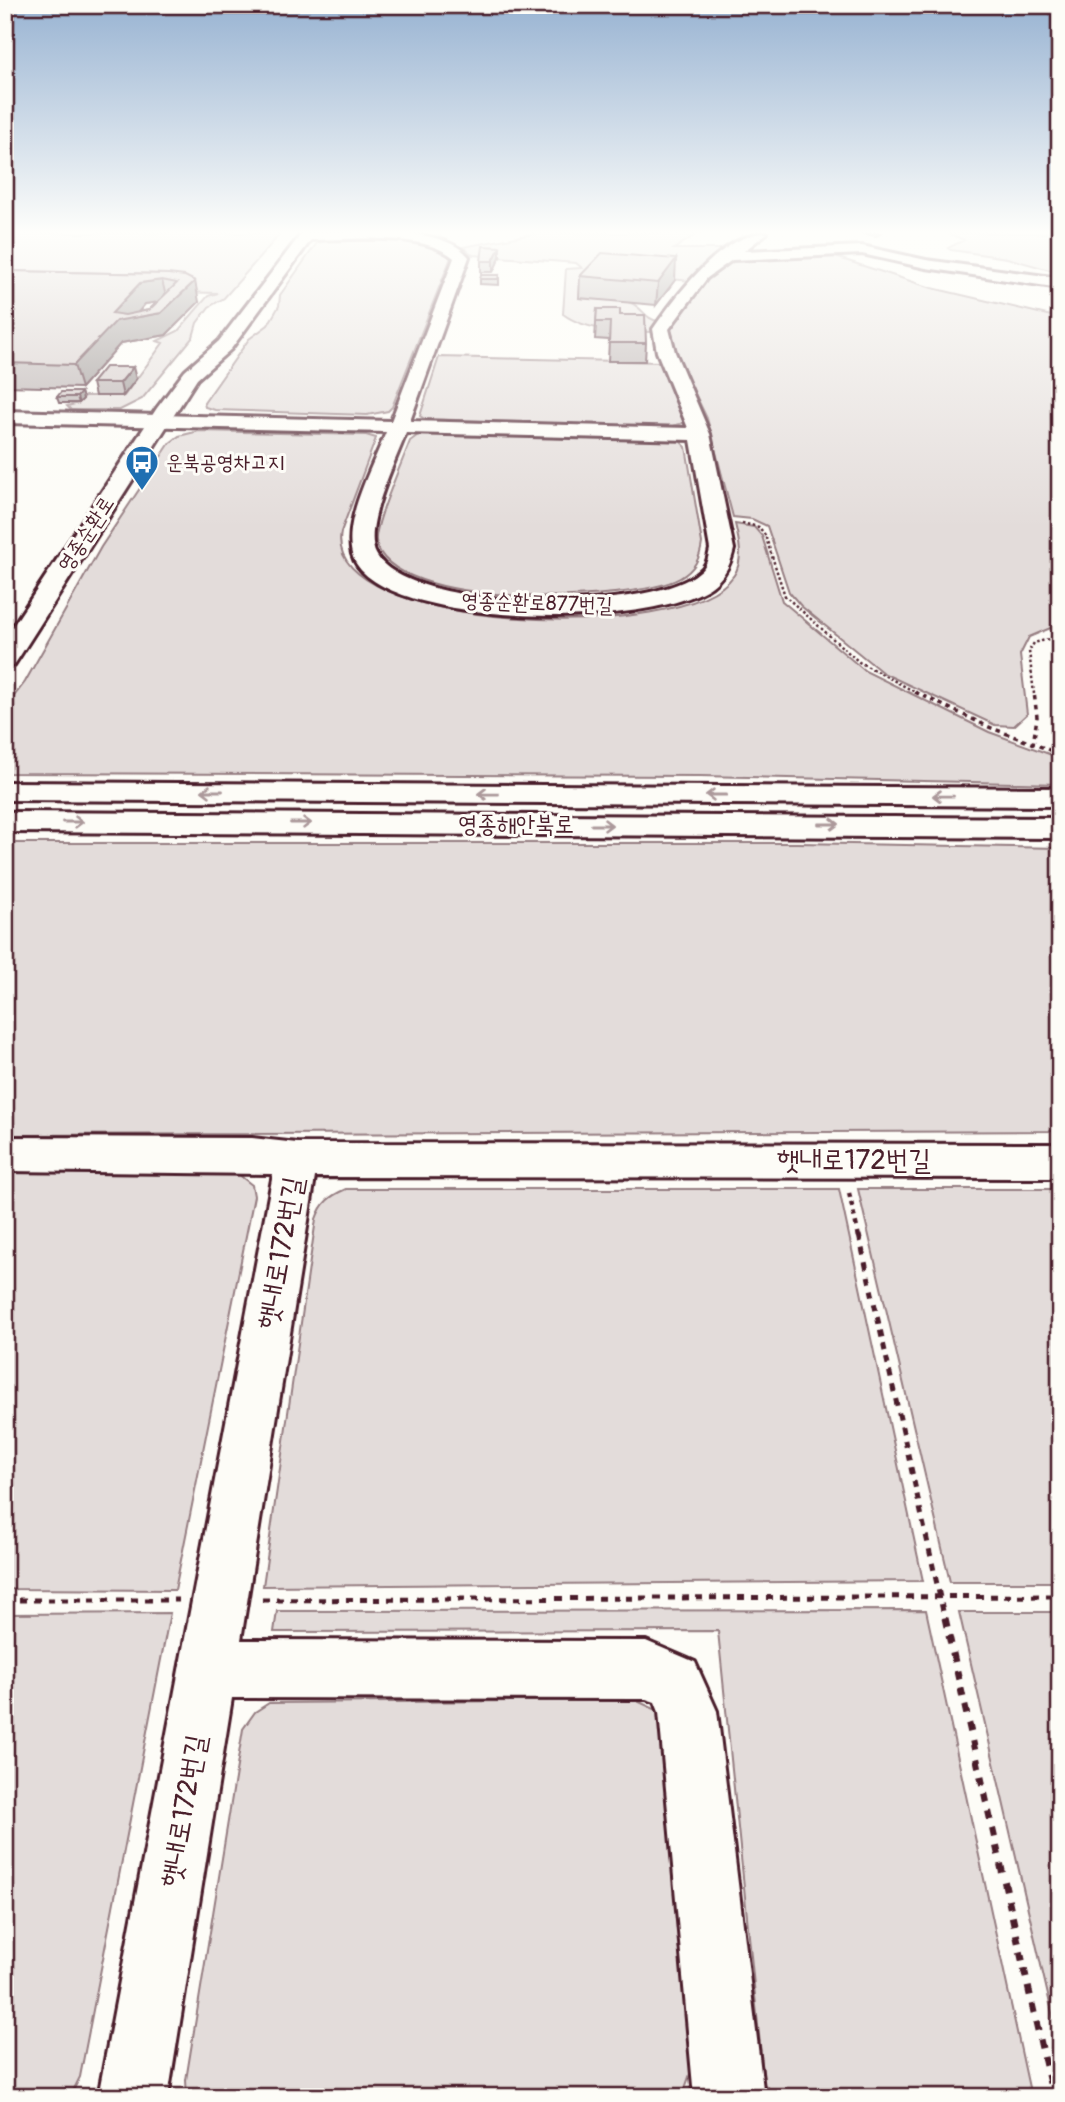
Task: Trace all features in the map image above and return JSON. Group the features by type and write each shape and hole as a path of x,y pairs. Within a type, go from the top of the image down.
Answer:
{"main road":[{"name":"영종순환로","path":"191,375 225,345 235,331"},
{"name":"영종순환로877번길","path":"434,331 359,533 362,551 377,569 410,589 456,601 610,608 656,601 699,584 713,573 722,557 699,434 666,352 661,331"},
{"name":"영종순환로","path":"5,659 159,420 191,375 211,333"},
{"path":"5,417 699,434"},
{"name":"영종해안북로","path":"5,790 1060,797"},
{"name":"영종해안북로","path":"5,822 1060,828"},
{"path":"5,1154 252,1155 297,1160"},
{"name":"햇내로172번길","path":"132,2097 210,1669 297,1160 1060,1161"},
{"path":"210,1669 646,1670 675,1682 688,1711 729,2097"}],"path":[{"path":"735,522 762,530 785,596 859,662 908,690 1033,745 1060,754"},
{"path":"1033,745 1037,717 1029,651 1034,643 1060,636"},
{"path":"847,1183 1053,2097"},
{"path":"251,1601 1060,1596"},
{"path":"5,1600 184,1600"}],"shaded area":[{"path":"178,331 195,331 193,337 142,399 120,410 71,410 67,406 79,403 85,396 124,396 163,343 157,341"},
{"path":"260,331 422,331 392,407 388,411 367,415 215,410 205,407 204,403 249,339"},
{"path":"671,331 1060,331 1060,624 1029,637 1020,655 1027,714 1014,726 995,725 883,673 801,606 789,592 767,526 752,519 733,517 707,418 680,363"},
{"path":"439,357 662,362 687,422 669,427 425,419 420,416"},
{"path":"199,431 366,435 376,438 341,532 350,565 387,591 444,608 512,618 583,619 650,613 703,598 734,575 740,556 735,524 754,527 762,536 782,601 865,671 989,732 1060,758 1060,784 699,776 5,773 5,708 25,682 101,547 170,443 179,436"},
{"path":"433,433 680,441 686,447 702,543 698,559 693,568 680,578 654,587 614,593 515,596 465,590 422,580 391,564 376,541 384,507 410,441 418,435"},
{"path":"5,843 798,843 1060,848 1060,1131 5,1135"},
{"path":"234,1171 252,1185 254,1196 175,1590 5,1589 5,1172"},
{"path":"346,1189 839,1189 923,1581 263,1586 316,1219 327,1200"},
{"path":"858,1189 1060,1189 1060,1582 950,1582"},
{"path":"926,1610 1031,2097 777,2097 764,2084 718,1631 274,1632 277,1611"},
{"path":"959,1612 1060,1612 1060,2047"},
{"path":"170,1613 80,2077 70,2097 5,2097 5,1614"},
{"path":"635,1700 659,1711 665,1723 691,2071 682,2097 187,2097 186,2080 243,1729 255,1712 269,1703"}],"building":[{"path":"5,331 106,331 74,365 5,363"},
{"path":"610,331 646,331 646,343 609,343"},
{"path":"105,367 133,367 120,383 92,383"},
{"path":"61,392 81,392 77,397 57,397"}],"place":[{"name":"운북공영차고지","path":"142,492"}]}
